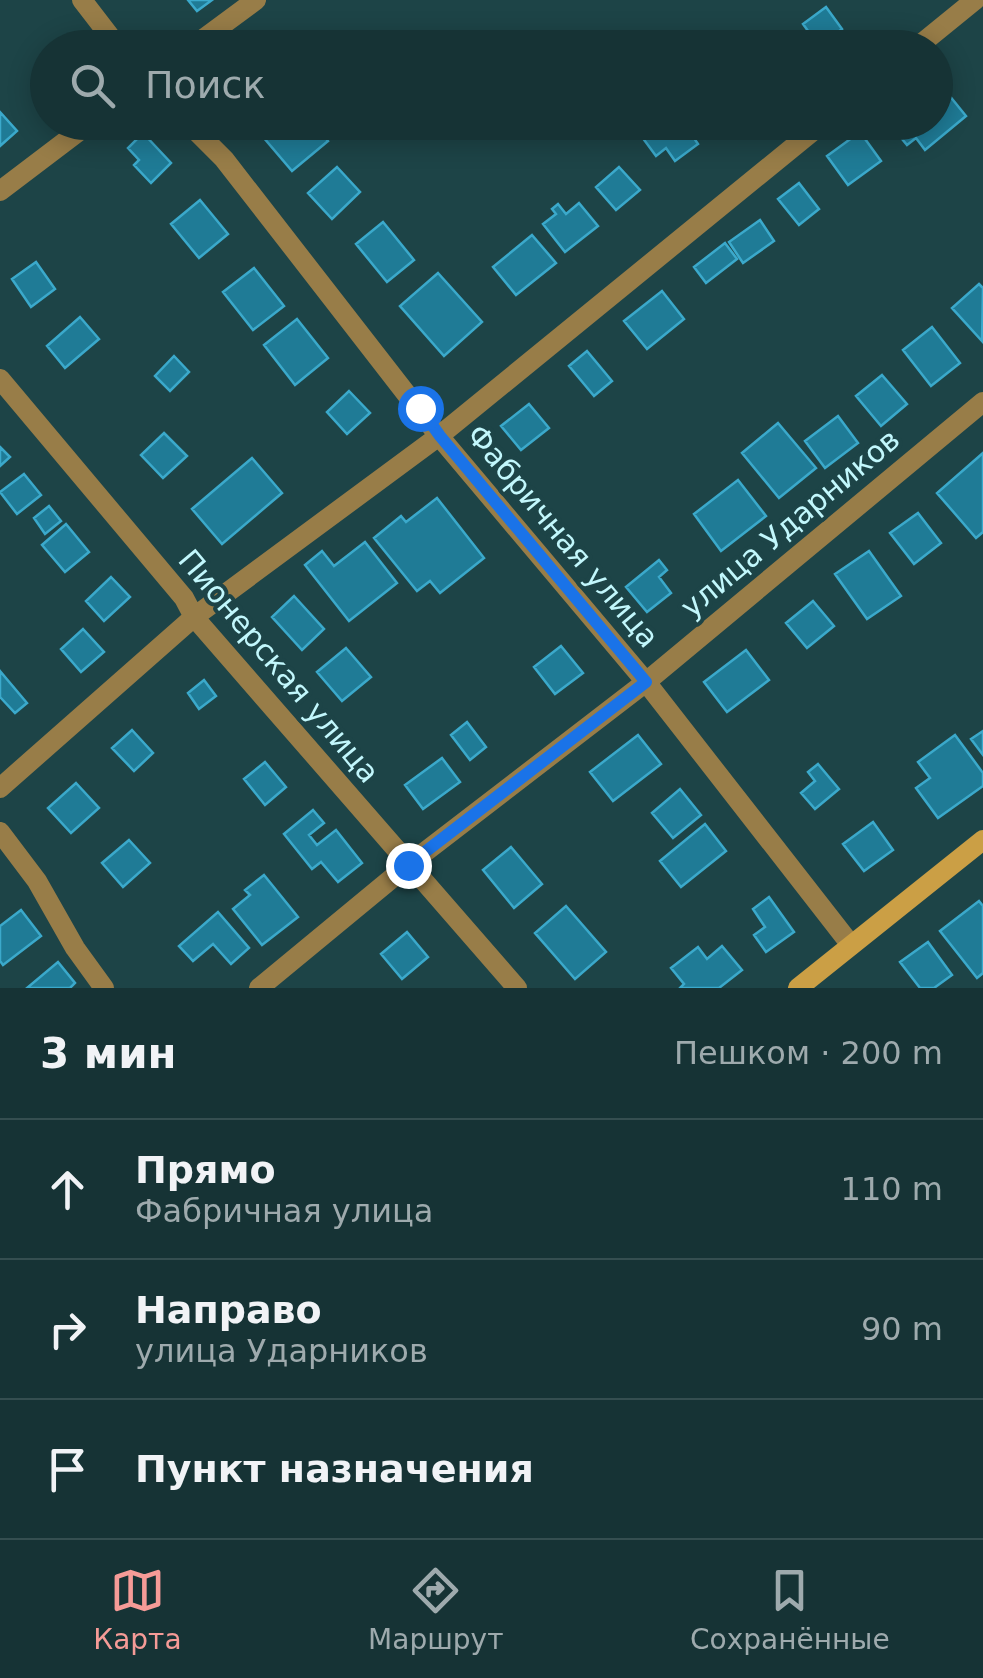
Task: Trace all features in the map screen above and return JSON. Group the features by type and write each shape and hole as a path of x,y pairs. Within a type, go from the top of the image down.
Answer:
{"street":[{"path":"82,0 105,30"},
{"path":"215,30 256,0"},
{"path":"938,30 975,0"},
{"path":"0,192 68,140"},
{"name":"Фабричная улица","path":"205,140 224,159 440,436 646,682 851,945"},
{"path":"0,788 194,617 440,436 802,140"},
{"name":"Пионерская улица","path":"0,379 184,598 194,617 516,988"},
{"name":"улица Ударников","path":"259,988 408,865 646,682 983,402"},
{"path":"0,832 37,881 74,948 104,988"},
{"path":"798,988 983,840"}],"building":[{"path":"188,0 212,0 197,11"},
{"path":"826,7 842,29 807,30 803,24"},
{"path":"953,100 966,116 953,127"},
{"path":"0,112 17,131 0,146"},
{"path":"136,140 150,140 171,163 151,183 134,165 139,160 128,148"},
{"path":"266,140 327,140 328,141 292,171"},
{"path":"644,140 695,140 698,144 675,161 666,148 656,156"},
{"path":"849,140 866,140 881,161 848,185 827,156"},
{"path":"918,140 937,140 925,150"},
{"path":"337,167 360,192 332,219 308,193"},
{"path":"619,167 640,190 616,210 596,187"},
{"path":"799,183 819,209 799,225 778,199"},
{"path":"200,200 228,234 199,258 171,224"},
{"path":"579,203 598,226 565,252 543,224 556,214 552,209 558,204 566,214"},
{"path":"760,220 774,241 743,263 729,242"},
{"path":"383,222 414,260 387,282 356,244"},
{"path":"532,235 556,263 516,295 493,267"},
{"path":"725,243 737,259 706,283 694,267"},
{"path":"36,262 55,289 31,307 12,279"},
{"path":"254,268 284,306 253,330 223,292"},
{"path":"438,273 482,322 444,356 400,306"},
{"path":"979,284 983,288 982,341 952,308"},
{"path":"662,291 684,319 647,349 624,321"},
{"path":"80,317 99,339 65,368 47,346"},
{"path":"297,319 328,358 295,385 264,345"},
{"path":"932,327 960,363 931,386 903,350"},
{"path":"587,351 612,381 594,396 569,366"},
{"path":"174,356 189,372 170,391 155,376"},
{"path":"882,375 907,404 881,426 856,396"},
{"path":"349,391 370,413 347,434 327,412"},
{"path":"529,404 549,428 521,450 501,426"},
{"path":"838,416 858,443 825,468 805,441"},
{"path":"778,423 816,468 779,498 742,453"},
{"path":"164,433 187,456 163,478 141,455"},
{"path":"0,447 10,457 0,466"},
{"path":"983,453 983,532 976,538 937,493"},
{"path":"252,458 282,493 222,544 192,509"},
{"path":"24,474 41,495 17,514 0,492"},
{"path":"738,480 766,516 721,551 694,514"},
{"path":"437,498 484,558 440,593 430,581 417,591 374,538 401,516 406,522"},
{"path":"49,506 61,521 45,534 34,518"},
{"path":"918,513 941,543 914,564 890,533"},
{"path":"66,524 89,552 65,572 42,545"},
{"path":"365,542 397,583 349,621 305,565 322,551 334,566"},
{"path":"869,551 901,596 867,619 835,574"},
{"path":"659,560 667,570 659,577 671,593 647,612 626,587"},
{"path":"111,577 130,597 104,621 86,601"},
{"path":"294,596 324,629 302,650 272,617"},
{"path":"813,601 834,626 807,648 786,623"},
{"path":"83,629 104,652 81,672 61,649"},
{"path":"561,646 583,673 555,694 534,667"},
{"path":"346,648 371,677 342,701 317,672"},
{"path":"746,650 769,680 727,712 704,682"},
{"path":"0,671 27,703 15,713 0,697"},
{"path":"204,680 216,696 199,709 188,693"},
{"path":"467,722 486,747 470,760 451,735"},
{"path":"132,730 153,753 134,771 112,748"},
{"path":"983,731 983,755 971,739"},
{"path":"638,735 661,764 613,801 590,772"},
{"path":"955,735 983,773 983,786 938,818 916,788 930,778 918,762"},
{"path":"442,758 460,782 423,809 405,785"},
{"path":"265,762 286,787 265,805 244,779"},
{"path":"818,764 839,789 815,809 801,793 815,781 808,772"},
{"path":"76,783 99,808 71,833 48,808"},
{"path":"680,789 701,815 673,838 652,813"},
{"path":"313,810 324,823 309,835 317,845 336,830 362,863 338,882 321,862 312,869 284,834"},
{"path":"873,822 893,850 864,871 843,844"},
{"path":"705,824 726,851 681,887 660,861"},
{"path":"129,840 150,863 123,887 102,863"},
{"path":"511,847 542,884 514,908 483,870"},
{"path":"264,875 298,917 262,945 233,909 250,895 245,890"},
{"path":"769,897 794,932 766,952 754,935 765,927 753,909"},
{"path":"979,901 983,906 983,973 977,978 940,931"},
{"path":"566,906 606,952 575,979 535,933"},
{"path":"21,910 41,936 3,965 0,926"},
{"path":"218,912 249,948 231,964 213,944 193,961 179,946"},
{"path":"407,932 428,957 402,979 381,954"},
{"path":"928,942 952,975 934,988 920,988 900,962"},
{"path":"722,946 742,970 719,988 680,988 684,984 671,968 698,947 707,959"},
{"path":"58,962 75,983 70,988 27,988"}],"route":[{"path":"408,865 646,682 420,408"}]}
